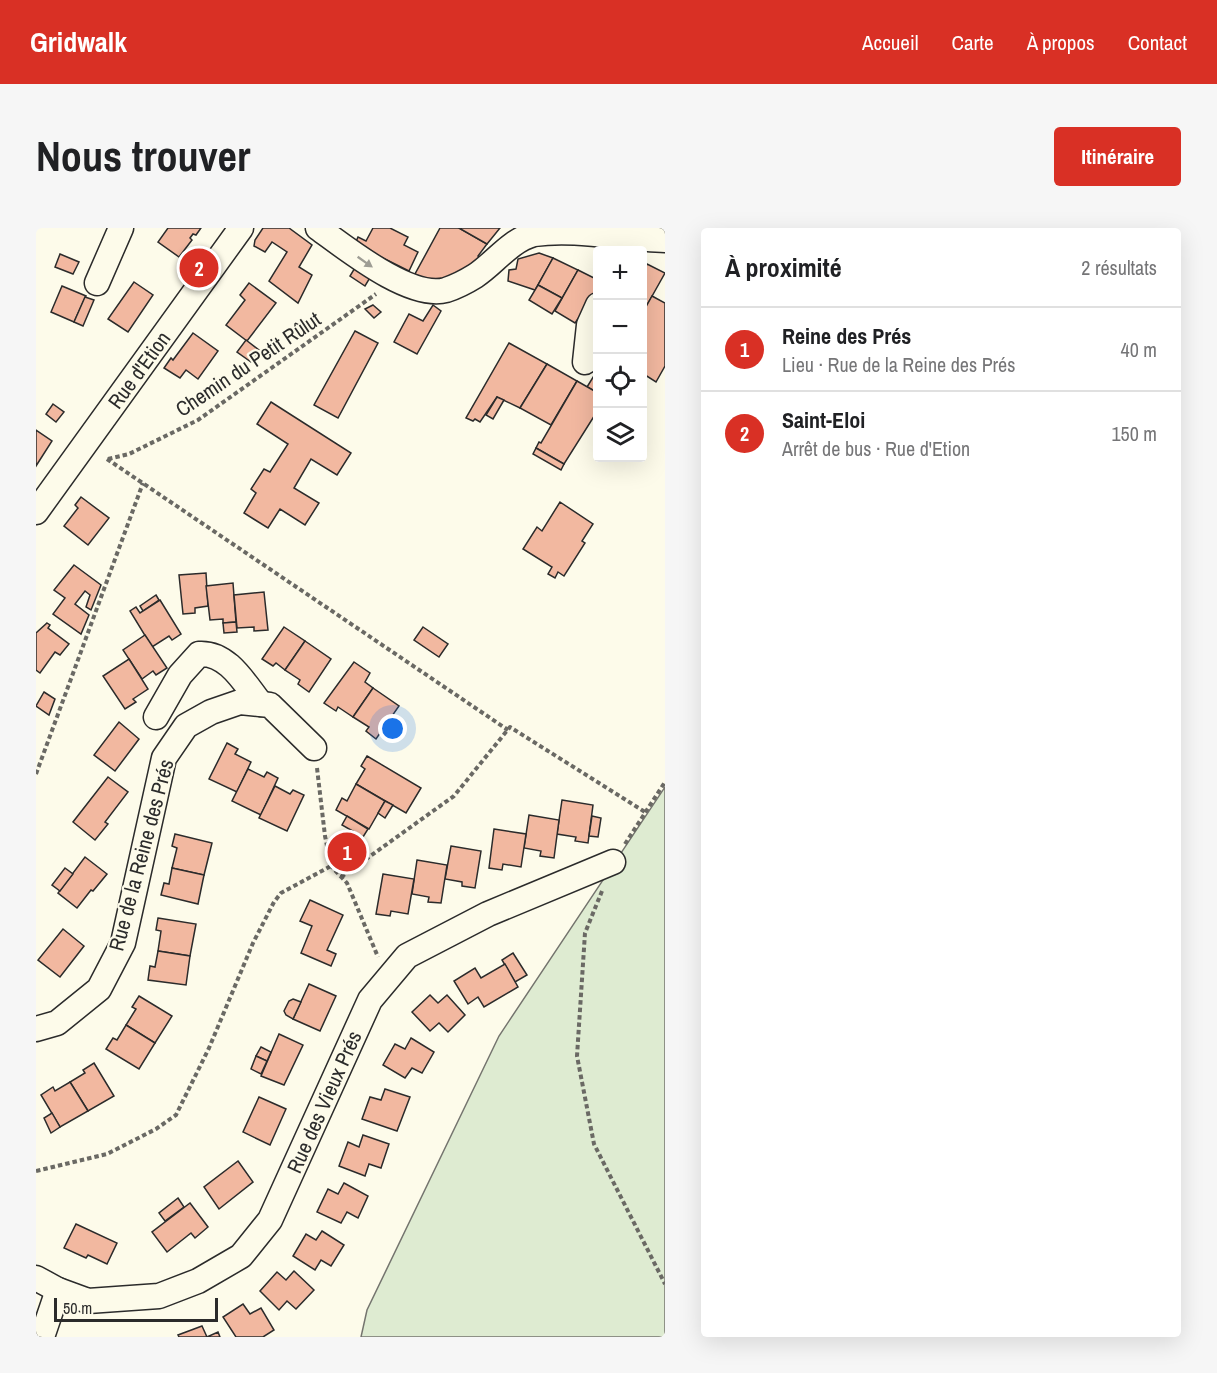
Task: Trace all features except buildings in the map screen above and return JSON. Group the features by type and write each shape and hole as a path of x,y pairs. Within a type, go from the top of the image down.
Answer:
{"street":[{"path":"97,283 121,228"},
{"name":"Rue d'Etion","path":"36,512 241,228"},
{"path":"318,228 392,278 420,289 445,291 475,276 506,249 532,234 566,228 624,244 665,240"},
{"path":"585,362 589,325 593,315"},
{"path":"156,717 180,675 199,654 211,654 232,667 261,704 270,705 314,748"},
{"name":"Rue de la Reine des Prés","path":"36,1029 57,1023 99,989 123,943 164,758 186,726 211,712 240,702 261,704"},
{"name":"Rue des Vieux Prés","path":"36,1278 88,1302 159,1296 198,1281 241,1256 270,1220 370,1000 407,956 478,919 613,862"},
{"path":"42,1337 58,1290"}],"path":[{"name":"Chemin du Petit Rûlut","path":"75,458 96,462 129,454 198,420 386,287 392,278"},
{"path":"107,459 508,730"},
{"path":"36,774 143,483"},
{"path":"341,877 454,796 510,727 645,812"},
{"path":"314,748 331,866 346,883 387,980"},
{"path":"665,782 613,862 585,933 577,1056 594,1144 665,1284"},
{"path":"36,1171 107,1154 156,1129 177,1115 209,1048 253,943 274,902 281,893 331,866"}],"green space":[{"path":"665,787 665,1337 361,1337 367,1310 499,1036"}],"place":[{"name":"Saint-Eloi","path":"199,268"},
{"name":"Reine des Prés","path":"347,852"}]}
